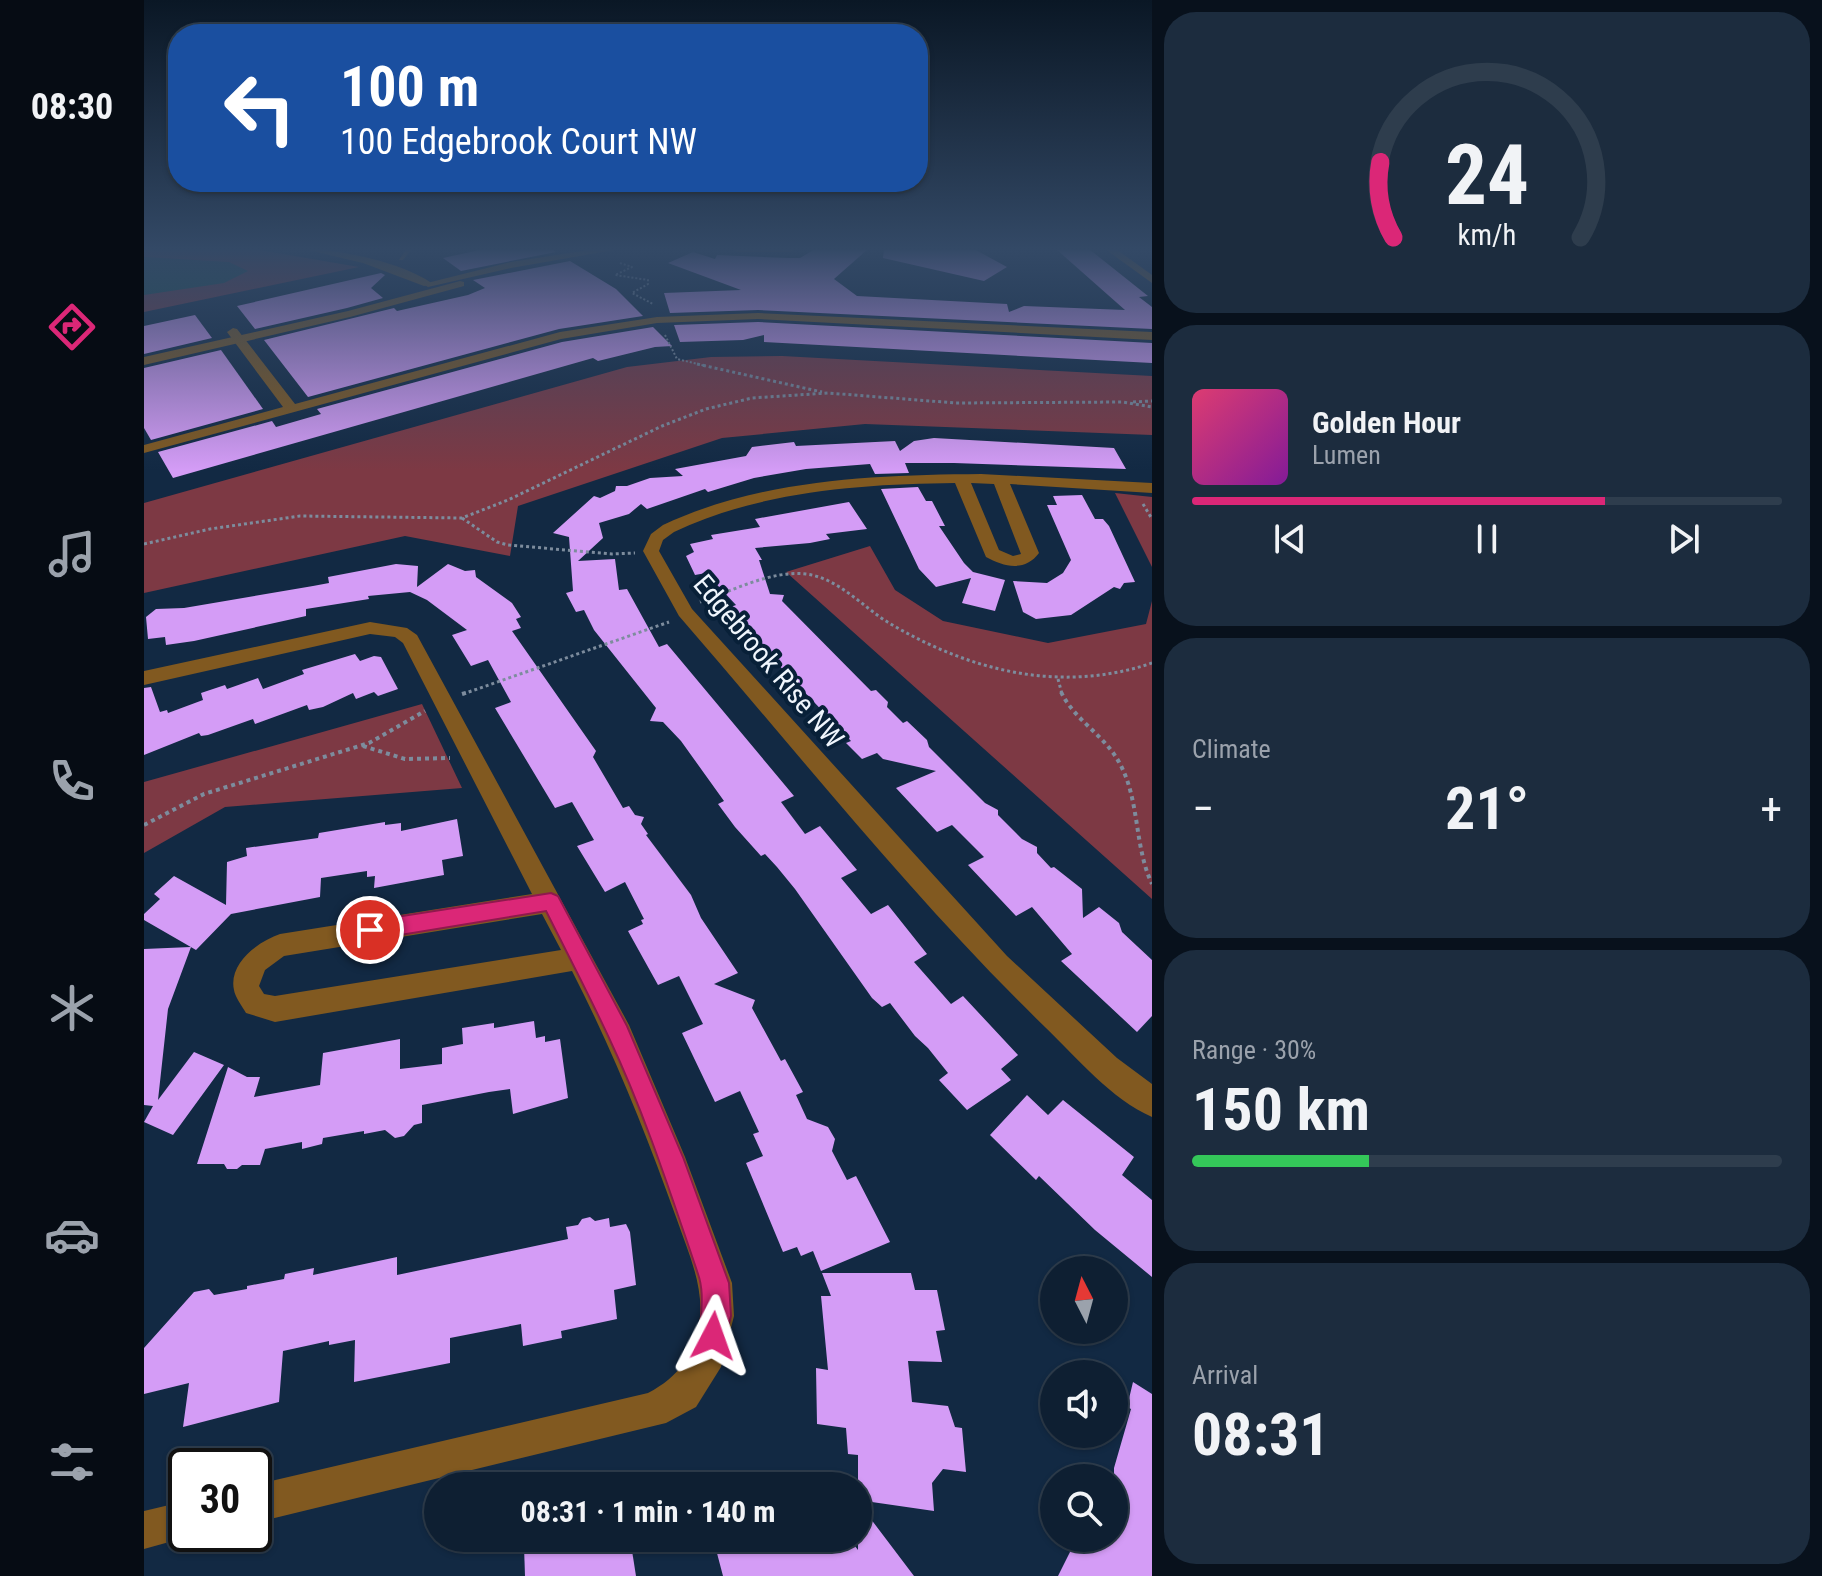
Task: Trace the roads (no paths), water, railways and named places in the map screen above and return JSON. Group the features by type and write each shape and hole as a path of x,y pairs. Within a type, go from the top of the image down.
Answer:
{"street":[{"path":"144,361 287,323"},
{"path":"144,449 560,336 621,323"},
{"path":"887,323 1152,336"},
{"path":"144,352 236,336"},
{"path":"236,336 292,409"},
{"path":"1001,481 1031,553 1021,561 1008,561 992,553 962,481 1001,481 1152,488"},
{"name":"Edgebrook Rise NW","path":"962,481 857,483 773,494 738,502 668,528 657,536 651,551 685,612 998,964 1107,1068 1152,1102"},
{"path":"144,678 370,628 386,628 410,639 619,1034 670,1157 715,1283 717,1316 709,1355 683,1394 653,1410 272,1500"},
{"path":"551,902 280,945 259,957 251,967 246,988 255,1004 275,1009 580,958"},
{"path":"144,1530 168,1524"}]}
